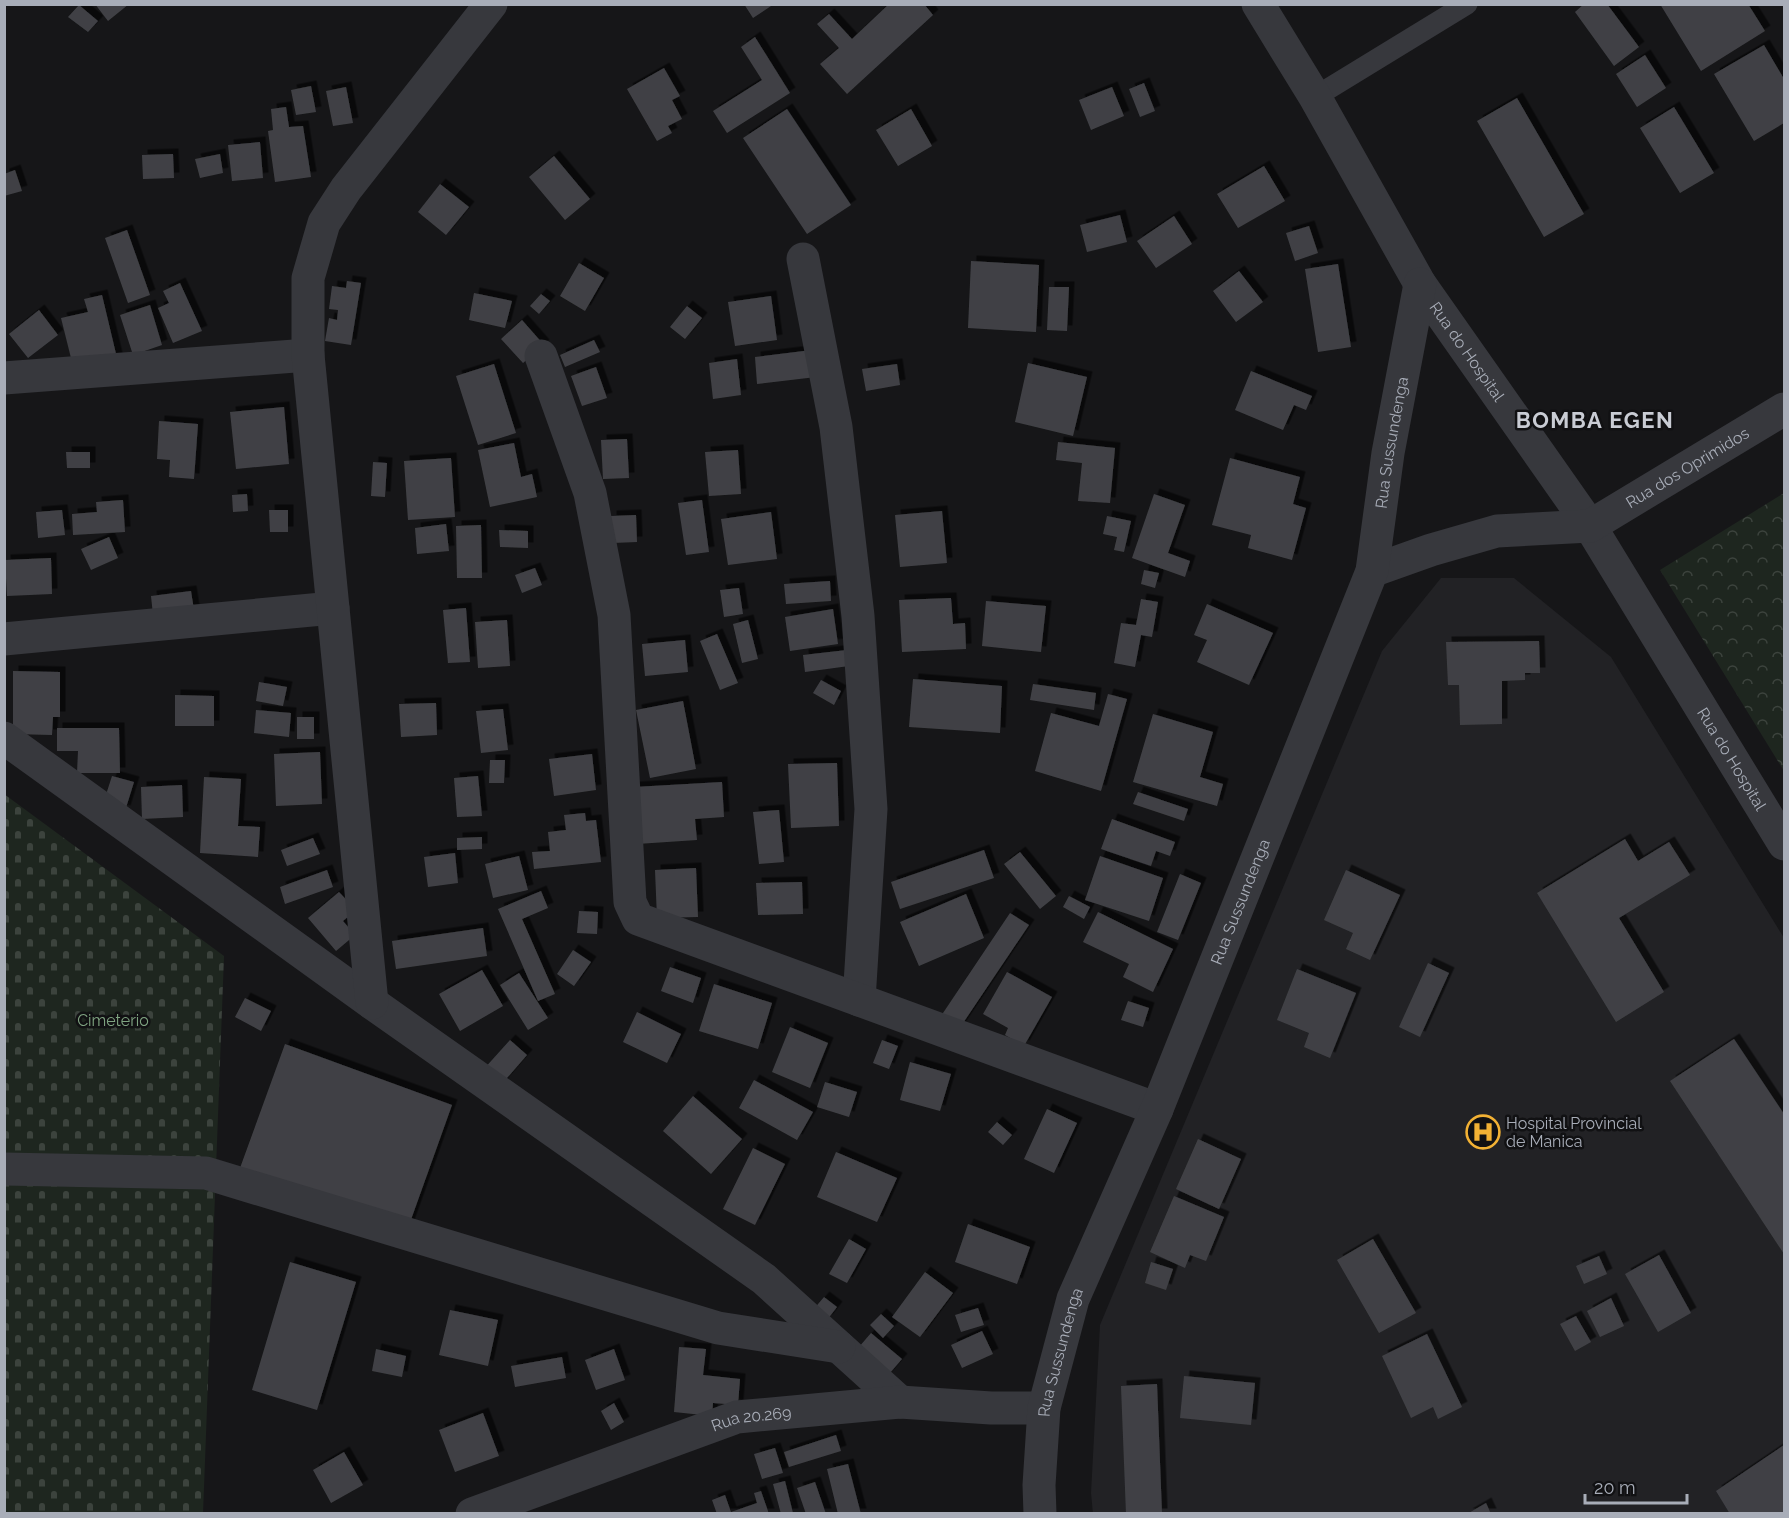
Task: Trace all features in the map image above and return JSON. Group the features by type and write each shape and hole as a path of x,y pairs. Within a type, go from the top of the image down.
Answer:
{"street":[{"path":"372,1003 308,355 308,278 324,223 346,189 491,4"},
{"name":"Rua do Hospital","path":"1258,4 1315,97 1420,284 1590,526 1785,844"},
{"path":"803,259 836,427 858,616 871,809 860,1000"},
{"name":"Rua Sussundenga","path":"1040,1514 1039,1485 1044,1408 1073,1299 1157,1109 1372,571 1388,453 1420,284"},
{"path":"4,378 308,355"},
{"path":"541,356 590,493 614,615 630,902 638,920 1157,1109"},
{"name":"Rua dos Oprimidos","path":"1590,526 1785,409"},
{"path":"1372,571 1431,550 1497,531 1590,526"},
{"path":"4,639 333,608"},
{"path":"4,738 372,1003 764,1279 900,1402"},
{"path":"4,1169 206,1173 718,1328 839,1347"},
{"name":"Rua 20.269","path":"472,1514 737,1417 900,1402 991,1408 1044,1408"}],"lane":[{"path":"1315,97 1467,4"}],"shaded area":[{"name":"Hospital Provincial de Manica","path":"1441,578 1514,578 1611,657 1784,938 1784,1513 1093,1514 1091,1493 1100,1325 1382,651"}],"green space":[{"path":"1784,493 1784,771 1660,570"},
{"name":"Cimeterio","path":"4,794 224,956 203,1513 5,1513"}],"building":[{"path":"95,4 129,4 108,21"},
{"path":"744,4 774,4 753,18"},
{"path":"889,4 924,4 933,15 847,94 820,64 839,48 817,24 829,14 852,39"},
{"path":"1584,4 1607,4 1639,47 1614,66 1575,12"},
{"path":"1660,4 1748,4 1765,31 1701,71"},
{"path":"79,5 98,21 88,32 68,17"},
{"path":"755,37 790,93 727,133 713,111 762,80 741,47"},
{"path":"1764,45 1784,79 1784,123 1754,141 1714,74"},
{"path":"1645,55 1666,88 1637,107 1616,74"},
{"path":"664,68 680,96 672,100 682,119 668,126 672,133 657,141 627,89"},
{"path":"1144,83 1155,111 1140,117 1129,89"},
{"path":"311,86 316,112 296,115 291,90"},
{"path":"346,87 353,123 333,126 326,91"},
{"path":"1112,87 1124,116 1091,130 1079,100"},
{"path":"1517,98 1584,214 1544,237 1477,121"},
{"path":"286,107 289,127 303,126 311,177 275,182 268,131 273,130 271,109"},
{"path":"1674,107 1714,173 1680,193 1640,128"},
{"path":"787,109 851,205 807,234 743,138"},
{"path":"911,109 932,146 898,166 876,130"},
{"path":"260,142 263,178 232,181 228,145"},
{"path":"173,154 174,178 143,179 142,155"},
{"path":"220,154 223,173 200,178 195,159"},
{"path":"554,156 590,199 565,220 529,177"},
{"path":"1264,166 1285,201 1238,228 1217,194"},
{"path":"15,170 22,191 4,196 4,174"},
{"path":"440,184 469,207 446,235 418,212"},
{"path":"1120,215 1127,242 1087,252 1080,225"},
{"path":"1174,216 1192,244 1156,268 1137,241"},
{"path":"1309,226 1318,253 1295,261 1286,233"},
{"path":"127,230 150,295 128,303 105,238"},
{"path":"971,261 1039,265 1036,332 968,328"},
{"path":"579,263 604,278 585,311 560,296"},
{"path":"1338,264 1351,347 1318,352 1305,269"},
{"path":"1239,271 1263,302 1236,322 1213,291"},
{"path":"347,281 361,283 351,345 325,341 329,318 337,320 338,310 329,309 332,286 346,288"},
{"path":"180,283 202,331 173,343 158,308 169,303 163,291"},
{"path":"1049,287 1069,287 1067,331 1047,330"},
{"path":"474,293 512,301 505,328 469,320"},
{"path":"541,294 550,301 539,314 530,306"},
{"path":"102,295 117,358 72,362 61,318 88,312 84,299"},
{"path":"771,296 777,340 735,346 728,302"},
{"path":"150,305 162,345 133,355 120,315"},
{"path":"687,306 702,318 685,339 670,327"},
{"path":"39,310 58,335 28,358 9,334"},
{"path":"522,320 544,345 523,363 501,339"},
{"path":"594,340 600,352 565,367 560,355"},
{"path":"812,350 816,377 757,384 755,357"},
{"path":"737,359 741,395 713,399 709,363"},
{"path":"1028,363 1087,377 1073,436 1015,422"},
{"path":"494,364 516,433 478,445 456,376"},
{"path":"897,364 900,385 866,391 862,369"},
{"path":"596,367 607,398 582,406 571,376"},
{"path":"1251,371 1312,396 1306,410 1294,405 1283,430 1235,410"},
{"path":"284,407 289,464 236,469 230,412"},
{"path":"159,421 198,424 194,479 169,477 170,460 157,459"},
{"path":"627,439 629,478 603,479 601,440"},
{"path":"1058,442 1115,448 1110,503 1078,501 1082,463 1056,460"},
{"path":"514,443 521,477 532,474 537,497 490,507 478,450"},
{"path":"738,450 741,494 709,496 705,452"},
{"path":"66,452 90,452 90,468 67,468"},
{"path":"451,458 455,517 408,520 404,461"},
{"path":"1230,458 1300,477 1293,504 1306,508 1292,560 1248,548 1251,535 1212,525"},
{"path":"373,462 387,463 385,497 371,496"},
{"path":"247,494 248,511 233,512 232,495"},
{"path":"1154,494 1185,505 1168,553 1190,561 1185,577 1132,558"},
{"path":"123,500 125,532 73,535 72,514 97,512 96,502"},
{"path":"702,500 709,552 686,555 678,503"},
{"path":"62,510 65,535 38,538 36,512"},
{"path":"269,510 288,510 288,532 270,532"},
{"path":"942,511 947,563 900,567 895,515"},
{"path":"771,512 777,559 728,565 721,519"},
{"path":"636,515 637,542 612,543 611,516"},
{"path":"1107,516 1131,521 1124,552 1114,550 1117,537 1103,534"},
{"path":"446,524 449,551 417,554 415,528"},
{"path":"481,525 482,578 457,578 456,526"},
{"path":"499,530 528,531 528,548 500,547"},
{"path":"109,537 118,558 91,570 81,549"},
{"path":"51,558 52,594 7,596 5,560"},
{"path":"535,568 542,585 522,593 515,575"},
{"path":"1144,570 1159,573 1155,588 1141,584"},
{"path":"830,581 831,601 786,604 784,584"},
{"path":"739,588 743,614 724,617 720,590"},
{"path":"191,591 194,610 153,615 151,596"},
{"path":"951,598 953,624 965,623 966,649 902,652 899,600"},
{"path":"1141,599 1158,602 1152,637 1141,635 1135,667 1114,663 1121,623 1136,625"},
{"path":"986,601 1046,606 1041,652 982,646"},
{"path":"1207,604 1273,633 1249,685 1197,662 1207,640 1194,635"},
{"path":"466,608 470,662 448,663 443,610"},
{"path":"833,609 838,644 790,651 785,617"},
{"path":"507,620 510,666 478,668 475,622"},
{"path":"748,620 758,659 742,663 733,624"},
{"path":"717,634 738,683 720,690 700,641"},
{"path":"685,640 688,672 645,676 642,644"},
{"path":"1539,641 1540,673 1525,673 1525,680 1502,681 1502,724 1460,725 1459,685 1448,685 1446,642"},
{"path":"847,650 849,666 805,672 803,655"},
{"path":"13,671 60,672 60,717 53,717 52,735 13,734"},
{"path":"913,679 1002,686 1000,733 909,727"},
{"path":"821,680 841,691 834,705 813,693"},
{"path":"259,682 287,687 283,706 256,701"},
{"path":"1033,684 1096,693 1094,710 1030,700"},
{"path":"1108,694 1127,699 1101,791 1035,771 1051,713 1099,726"},
{"path":"175,695 214,696 214,726 175,726"},
{"path":"683,701 696,769 650,778 636,710"},
{"path":"436,703 437,735 401,737 399,704"},
{"path":"503,709 508,750 481,753 476,711"},
{"path":"256,710 291,713 289,737 254,733"},
{"path":"1153,714 1213,732 1200,777 1223,784 1217,806 1133,782"},
{"path":"297,717 314,717 314,739 297,739"},
{"path":"57,728 119,728 120,773 77,773 78,751 57,751"},
{"path":"320,752 322,804 276,806 274,754"},
{"path":"592,754 596,790 554,796 549,759"},
{"path":"490,760 505,760 504,783 489,783"},
{"path":"837,763 839,826 791,828 788,764"},
{"path":"112,776 134,782 125,811 103,804"},
{"path":"478,776 482,816 457,817 454,778"},
{"path":"204,777 241,779 238,826 260,827 258,857 200,853"},
{"path":"722,782 724,817 695,819 697,840 637,844 634,787"},
{"path":"182,785 183,817 142,819 141,787"},
{"path":"1138,792 1188,809 1184,821 1133,804"},
{"path":"779,810 784,862 759,864 753,812"},
{"path":"585,813 586,821 596,820 601,862 534,869 532,852 550,851 548,832 566,830 564,815"},
{"path":"1112,819 1175,842 1170,856 1156,851 1151,866 1101,849"},
{"path":"482,837 482,849 457,850 457,838"},
{"path":"313,838 320,854 287,866 281,850"},
{"path":"1625,839 1638,861 1669,842 1690,875 1619,918 1664,992 1616,1022 1537,893"},
{"path":"984,850 994,878 900,909 891,882"},
{"path":"1020,852 1056,896 1040,909 1004,864"},
{"path":"455,853 458,883 428,887 424,857"},
{"path":"519,856 528,890 493,898 485,864"},
{"path":"1100,856 1163,878 1149,921 1085,900"},
{"path":"696,868 698,917 657,918 655,870"},
{"path":"327,870 333,887 285,904 280,887"},
{"path":"1346,870 1400,895 1370,960 1346,949 1353,933 1324,920"},
{"path":"1180,874 1201,883 1178,940 1157,932"},
{"path":"802,882 803,914 758,915 756,883"},
{"path":"541,891 548,908 522,919 555,994 538,1001 498,909"},
{"path":"339,892 356,910 343,921 355,935 336,951 308,918"},
{"path":"966,894 984,938 919,966 900,922"},
{"path":"1069,896 1090,907 1084,919 1063,907"},
{"path":"579,911 598,912 597,934 577,933"},
{"path":"1098,912 1173,949 1153,992 1123,977 1129,964 1083,942"},
{"path":"1010,913 1029,925 957,1032 939,1019"},
{"path":"483,928 487,956 396,969 392,941"},
{"path":"573,950 591,962 574,986 557,974"},
{"path":"1428,963 1449,973 1420,1037 1399,1027"},
{"path":"670,967 701,978 693,1003 661,991"},
{"path":"1297,969 1356,993 1330,1058 1304,1047 1309,1033 1277,1020"},
{"path":"482,970 503,1006 460,1031 439,994"},
{"path":"1007,972 1052,997 1024,1046 1005,1035 1008,1028 983,1014"},
{"path":"519,973 548,1018 528,1030 500,985"},
{"path":"714,984 772,1003 758,1049 699,1031"},
{"path":"245,998 271,1011 261,1031 235,1017"},
{"path":"1128,1001 1149,1008 1143,1027 1121,1020"},
{"path":"637,1012 681,1034 667,1063 623,1042"},
{"path":"790,1027 828,1043 810,1088 772,1072"},
{"path":"1734,1039 1784,1114 1784,1254 1670,1081"},
{"path":"510,1040 527,1055 501,1085 483,1070"},
{"path":"882,1040 898,1046 889,1069 873,1063"},
{"path":"285,1044 452,1105 408,1228 240,1168"},
{"path":"910,1062 951,1074 940,1111 900,1100"},
{"path":"754,1080 813,1112 797,1140 739,1108"},
{"path":"825,1082 857,1092 849,1117 817,1107"},
{"path":"693,1096 742,1139 711,1174 663,1131"},
{"path":"1047,1109 1077,1123 1054,1173 1024,1159"},
{"path":"997,1122 1012,1135 1003,1145 988,1132"},
{"path":"1198,1139 1241,1159 1219,1209 1176,1189"},
{"path":"753,1148 785,1164 755,1225 723,1209"},
{"path":"836,1152 897,1178 877,1222 817,1197"},
{"path":"1174,1196 1224,1217 1206,1261 1190,1255 1185,1268 1150,1252"},
{"path":"968,1224 1030,1247 1017,1284 955,1262"},
{"path":"849,1239 866,1249 847,1283 829,1274"},
{"path":"1373,1239 1416,1313 1379,1333 1337,1260"},
{"path":"1659,1255 1691,1313 1658,1332 1625,1274"},
{"path":"1599,1256 1607,1274 1584,1284 1576,1266"},
{"path":"290,1262 356,1282 317,1410 252,1390"},
{"path":"1151,1262 1173,1269 1166,1290 1145,1283"},
{"path":"925,1272 953,1293 920,1337 892,1317"},
{"path":"824,1297 837,1307 827,1320 813,1310"},
{"path":"1611,1298 1624,1326 1600,1337 1587,1311"},
{"path":"978,1308 984,1325 961,1332 955,1315"},
{"path":"450,1310 498,1320 488,1366 439,1355"},
{"path":"881,1314 894,1326 883,1338 870,1325"},
{"path":"1576,1316 1591,1342 1575,1351 1560,1324"},
{"path":"982,1331 993,1354 962,1368 951,1345"},
{"path":"871,1333 902,1359 883,1381 853,1354"},
{"path":"1427,1334 1462,1407 1438,1419 1433,1407 1411,1418 1382,1356"},
{"path":"679,1347 706,1349 703,1375 740,1379 738,1405 713,1403 712,1416 674,1412"},
{"path":"376,1349 406,1356 402,1377 372,1371"},
{"path":"614,1349 625,1380 596,1390 585,1360"},
{"path":"562,1357 566,1378 515,1387 511,1366"},
{"path":"1184,1376 1255,1383 1251,1425 1180,1418"},
{"path":"1157,1384 1162,1514 1126,1514 1121,1386"},
{"path":"614,1403 624,1422 611,1430 601,1411"},
{"path":"483,1413 499,1456 455,1472 439,1430"},
{"path":"836,1435 841,1451 789,1467 784,1452"},
{"path":"1784,1445 1784,1514 1730,1514 1716,1491"},
{"path":"775,1448 783,1473 762,1479 754,1454"},
{"path":"344,1452 363,1485 331,1503 313,1470"},
{"path":"848,1464 861,1514 838,1514 827,1469"},
{"path":"785,1481 792,1514 781,1514 773,1484"},
{"path":"815,1482 826,1514 806,1514 797,1488"},
{"path":"761,1491 769,1514 717,1514 712,1500 725,1495 731,1512 757,1503 754,1493"},
{"path":"1486,1503 1491,1514 1467,1514"}],"place":[{"name":"Hospital Provincial de Manica","path":"1483,1132"}],"district":[{"name":"BOMBA EGEN","path":"1595,420"}]}
